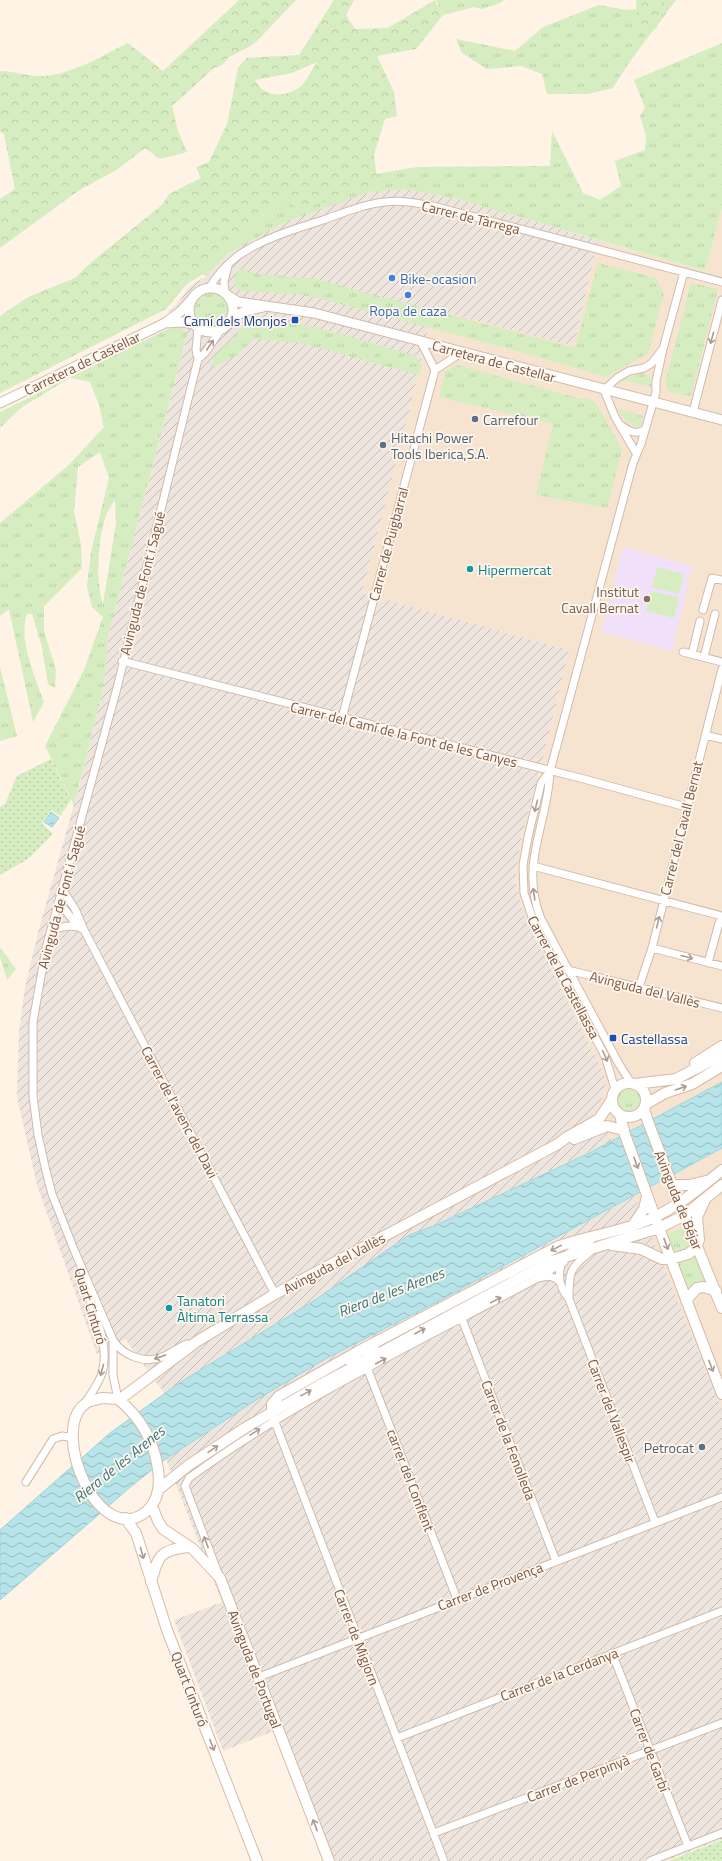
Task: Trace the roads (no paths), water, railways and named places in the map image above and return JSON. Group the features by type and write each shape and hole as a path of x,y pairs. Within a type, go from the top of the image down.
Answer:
{"main road":[{"path":"676,1079 682,1071 722,1046"},
{"path":"722,1055 676,1079 622,1084 615,1089 611,1101 614,1109 619,1114 624,1117 635,1116 645,1106 665,1093 692,1084 722,1066"},
{"path":"633,1084 643,1091 645,1106"},
{"name":"Avinguda del Vallès","path":"558,1144 567,1136 599,1119 611,1101"},
{"name":"Avinguda de Béjar","path":"645,1106 647,1119 672,1185 697,1247 704,1260 722,1308"},
{"name":"Avinguda del Vallès","path":"121,1401 196,1342 275,1294 558,1144 607,1126 619,1114"},
{"name":"Avinguda de Béjar","path":"619,1114 659,1228 667,1259"},
{"path":"607,1126 624,1131"},
{"path":"273,1416 271,1407 273,1400 310,1378 396,1331 559,1246 633,1225 655,1216 680,1203 722,1170"},
{"path":"672,1185 690,1185 711,1179"},
{"path":"159,1489 189,1465 273,1416 552,1261 563,1261 595,1248 659,1228 685,1215 722,1186"},
{"path":"633,1225 644,1210 647,1194"},
{"path":"606,1245 641,1249 667,1259 688,1254 697,1247 697,1217 699,1209 707,1198"},
{"path":"698,1236 704,1260"},
{"path":"667,1259 677,1276 722,1394"},
{"path":"686,1300 697,1288 704,1287 716,1291"},
{"path":"74,1438 79,1471 92,1497 105,1509 125,1518 139,1515 152,1506 159,1489 159,1475 155,1455 146,1431 141,1423 121,1401 102,1398 85,1403"},
{"name":"Quart Cinturó","path":"74,1438 75,1420 85,1403"},
{"path":"152,1506 160,1525 201,1557 220,1578"},
{"name":"Quart Cinturó","path":"125,1518 136,1533 167,1630 257,1861"},
{"path":"151,1582 156,1562 163,1553 174,1548 188,1546"},
{"name":"Avinguda de Portugal","path":"220,1578 329,1861"}],"street":[{"name":"Carrer de Tàrrega","path":"209,288 220,271 228,266 235,258 248,250 290,231 367,205 400,201 433,206 722,282"},
{"path":"227,295 219,289 209,288 198,292 191,300 189,312 195,326 211,333 220,331 229,324 233,317 233,305 227,295 224,281 228,266"},
{"name":"Carrer de la Castellassa","path":"633,1084 619,1064 536,907 532,879 536,843 550,786 550,771 636,454 641,444 656,392 656,381 663,349 684,272"},
{"name":"Carretera de Castellar","path":"227,295 238,302 250,302 265,307 294,309 314,313 722,420"},
{"name":"Carretera de Castellar","path":"0,403 165,323 180,312 191,300"},
{"path":"693,412 722,300"},
{"name":"Carretera de Castellar","path":"233,317 245,311 265,307"},
{"name":"Carretera de Castellar","path":"165,323 179,322 195,326"},
{"name":"Avinguda de Font i Sagué","path":"195,326 198,359 101,749 40,971 33,1022 32,1088 46,1171 52,1194 113,1340 118,1347 128,1354 145,1360 161,1358 184,1345 196,1342"},
{"name":"Avinguda de Font i Sagué","path":"198,359 205,353 220,331"},
{"path":"421,342 435,370 462,352"},
{"path":"636,454 613,412 604,390 617,378 629,371 644,368 652,363 663,349"},
{"path":"644,368 651,371 656,381"},
{"name":"Carrer de Puigbarral","path":"342,718 435,370"},
{"path":"622,426 630,431 638,433 644,430"},
{"path":"703,610 712,578 722,580"},
{"path":"704,657 715,614"},
{"path":"692,654 700,621"},
{"path":"683,652 722,662"},
{"name":"Carrer del Camí de la Font de les Canyes","path":"122,661 686,807"},
{"name":"Carrer del Cavall Bernat","path":"639,987 652,948 686,807 722,670"},
{"path":"705,735 722,739"},
{"name":"Carrer de la Castellassa","path":"550,771 541,783 528,837 523,865 524,893 534,923 605,1056 615,1089"},
{"path":"533,866 721,916 708,963"},
{"name":"Carrer de l'avenc del Davi","path":"62,889 76,909 81,928"},
{"name":"Carrer de l'avenc del Davi","path":"58,904 81,928 275,1294"},
{"path":"52,928 69,926 81,928"},
{"path":"652,948 722,966"},
{"name":"Avinguda del Vallès","path":"568,970 722,1008"},
{"path":"366,1365 462,1319 538,1278 563,1261 572,1250 601,1234"},
{"path":"569,1299 570,1278 575,1263 595,1248"},
{"name":"Quart Cinturó","path":"75,1252 102,1337 104,1350 102,1373 85,1403"},
{"path":"560,1282 559,1273 563,1261"},
{"path":"538,1278 549,1276 555,1277 560,1282"},
{"name":"Carrer del Vallespir","path":"560,1282 563,1292 569,1299 655,1522"},
{"name":"Carrer de la Fenolleda","path":"462,1319 556,1561"},
{"path":"366,1365 369,1351 397,1335 404,1328"},
{"name":"Quart Cinturó","path":"113,1340 114,1380 121,1401"},
{"path":"310,1378 320,1376 356,1358 366,1365"},
{"name":"carrer del Conflent","path":"366,1365 457,1599"},
{"name":"Avinguda de Portugal","path":"220,1578 185,1486 188,1478 273,1416"},
{"name":"Carrer de Migjorn","path":"273,1416 444,1861"},
{"path":"26,1482 53,1439 62,1436 74,1438"},
{"name":"Carrer de Provença","path":"259,1676 722,1496"},
{"name":"Carrer de la Cerdanya","path":"397,1738 722,1611"},
{"name":"Carrer de Garbí","path":"612,1653 688,1846"},
{"name":"Carrer de Perpinyà","path":"434,1833 722,1723"},
{"path":"650,1861 722,1833"}],"water":[{"path":"51,812 59,818 52,827 44,822"},
{"name":"Riera de les Arenes","path":"722,1082 722,1148 435,1303 327,1358 256,1400 166,1459 134,1484 0,1600 0,1530 110,1433 179,1383 315,1300 409,1235 436,1225 591,1152"}],"place":[{"name":"Bike-ocasion","path":"392,278"},
{"name":"Ropa de caza","path":"408,295"},
{"name":"Camí dels Monjos","path":"295,320"},
{"name":"Carrefour","path":"475,419"},
{"name":"Hitachi Power Tools Iberica,S.A.","path":"383,445"},
{"name":"Hipermercat","path":"470,569"},
{"name":"Institut Cavall Bernat","path":"647,599"},
{"name":"Castellassa","path":"613,1038"},
{"name":"Tanatori Àltima Terrassa","path":"169,1308"},
{"name":"Petrocat","path":"702,1447"}]}
